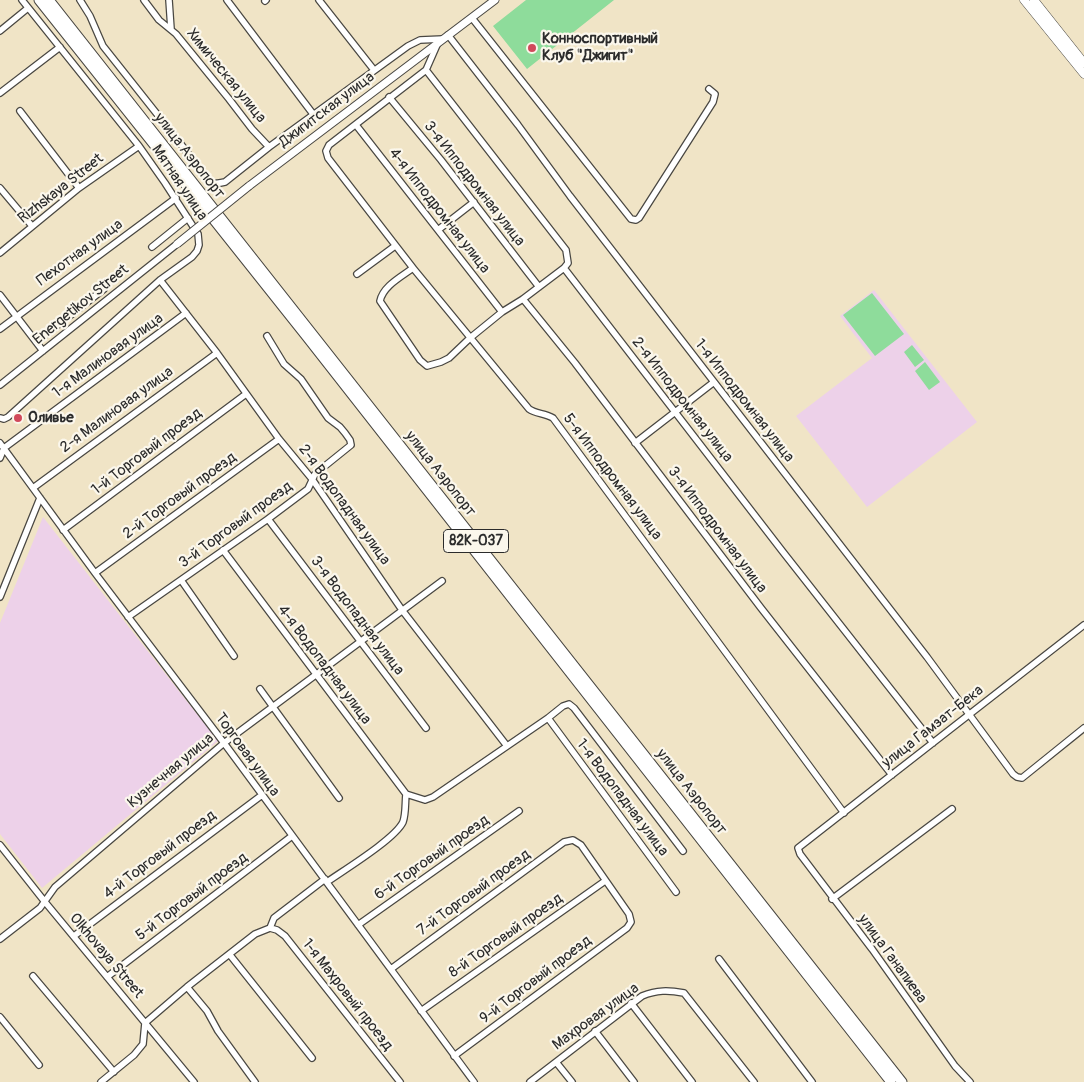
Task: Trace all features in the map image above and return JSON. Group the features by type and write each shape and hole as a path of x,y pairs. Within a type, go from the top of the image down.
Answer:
{"main road":[{"name":"улица Аэропорт","path":"39,0 350,392 892,1082"},
{"name":"улица Аэропорт","path":"49,0 902,1082"},
{"path":"1024,0 1084,74"},
{"path":"1034,0 1084,63"}],"street":[{"name":"Мятная улица","path":"0,418 8,417 160,280 197,251 199,245 198,234 176,198 138,146 22,0"},
{"path":"80,0 90,16 103,46 207,179 211,183 217,184 225,182 313,114 408,46 420,40 443,39"},
{"name":"Химическая улица","path":"144,0 159,20 171,28 252,129 269,147"},
{"path":"169,0 171,28"},
{"path":"227,0 313,114"},
{"path":"319,0 374,70"},
{"name":"Джигитская улица","path":"177,244 250,186 495,0"},
{"path":"0,31 28,8"},
{"path":"472,18 631,219 636,220 639,218 713,102 715,94 709,88"},
{"path":"356,124 426,70 443,39"},
{"name":"1-я Ипподромная улица","path":"443,39 518,125 1013,774 1022,778 1084,728"},
{"path":"0,93 60,46"},
{"path":"413,268 386,288 380,301 423,364 427,366 449,358 502,312 539,287 564,268 568,262 566,250 426,70"},
{"name":"3-я Ипподромная улица","path":"389,97 474,202 539,287"},
{"path":"20,110 79,188"},
{"name":"5-я Ипподромная улица","path":"356,124 329,145 326,152 328,158 395,246 529,409 553,418 844,813"},
{"name":"4-я Ипподромная улица","path":"356,124 502,312"},
{"name":"Rizhskaya Street","path":"0,253 79,188 138,146"},
{"path":"0,188 32,226"},
{"name":"Пехотная улица","path":"0,329 176,198"},
{"path":"438,230 474,202"},
{"path":"152,247 188,218"},
{"name":"Energetikov Street","path":"0,385 177,244"},
{"path":"357,274 395,246"},
{"name":"2-я Ипподромная улица","path":"564,268 933,743"},
{"name":"2-я Водопадная улица","path":"160,280 279,439 312,479 402,610 506,746"},
{"path":"36,342 104,289"},
{"path":"0,295 43,351"},
{"name":"3-я Ипподромная улица","path":"523,299 575,363 755,601 892,775"},
{"name":"1-я Малиновая улица","path":"2,445 186,313"},
{"name":"3-й Торговый проезд","path":"128,617 308,489 318,470 351,445 345,433 328,418 301,379 284,364 267,336"},
{"name":"2-я Малиновая улица","path":"33,488 216,353"},
{"path":"635,443 714,382"},
{"name":"1-й Торговый проезд","path":"63,530 246,394"},
{"name":"2-й Торговый проезд","path":"94,573 279,439"},
{"path":"0,458 2,445"},
{"name":"Торговая улица","path":"2,445 94,573 224,743 474,1082"},
{"path":"0,597 40,498"},
{"name":"3-я Водопадная улица","path":"268,519 426,728"},
{"name":"4-я Водопадная улица","path":"224,550 406,794"},
{"path":"181,580 234,656"},
{"name":"Кузнечная улица","path":"1,936 45,902 56,886 224,743 442,580"},
{"name":"улица Гамзат-Бека","path":"798,848 1084,625"},
{"path":"260,689 339,798"},
{"path":"101,1082 134,1055 143,1044 145,1023 187,987 255,934 270,928 274,918 326,880 384,842 403,822 406,794 425,800 433,797 563,706 569,704 574,708 683,851"},
{"name":"1-я Водопадная улица","path":"548,718 676,892"},
{"name":"4-й Торговый проезд","path":"74,936 262,795"},
{"path":"832,899 952,809"},
{"name":"6-й Торговый проезд","path":"358,925 519,811"},
{"name":"5-й Торговый проезд","path":"107,977 292,836"},
{"name":"7-й Торговый проезд","path":"391,969 564,842 573,840 581,845 605,881"},
{"name":"Olkhovaya Street","path":"0,844 45,902 192,1080"},
{"name":"улица Ганапиева","path":"798,848 800,854 832,899 872,949 955,1066 970,1082"},
{"name":"9-й Торговый проезд","path":"454,1056 627,928 631,922 629,914 605,881"},
{"name":"8-й Торговый проезд","path":"421,1011 605,881"},
{"name":"1-я Махровый проезд","path":"270,928 277,930 285,936 400,1082"},
{"path":"230,955 312,1058"},
{"path":"719,959 812,1082"},
{"path":"34,976 114,1072"},
{"path":"187,987 208,1010 218,1030 255,1082"},
{"name":"Махровая улица","path":"530,1082 631,1003 656,990 666,990 684,992 754,1082"},
{"path":"631,1003 692,1082"},
{"path":"0,1017 40,1065"},
{"path":"595,1031 634,1082"},
{"path":"556,1062 572,1082"},
{"path":"185,1082 192,1080"}],"shaded area":[{"path":"874,290 977,422 867,507 796,416 872,358 840,316"},
{"path":"43,517 218,741 42,888 0,834 0,623"}],"green space":[{"name":"Конноспортивный Клуб \"Джигит\"","path":"526,0 614,0 527,69 493,26"},
{"path":"872,293 904,334 875,356 843,315"},
{"path":"912,345 924,360 915,367 904,352"},
{"path":"925,362 940,382 929,390 915,371"}],"place":[{"name":"Конноспортивный Клуб \"Джигит\"","path":"532,48"},
{"name":"Оливье","path":"18,418"}]}
